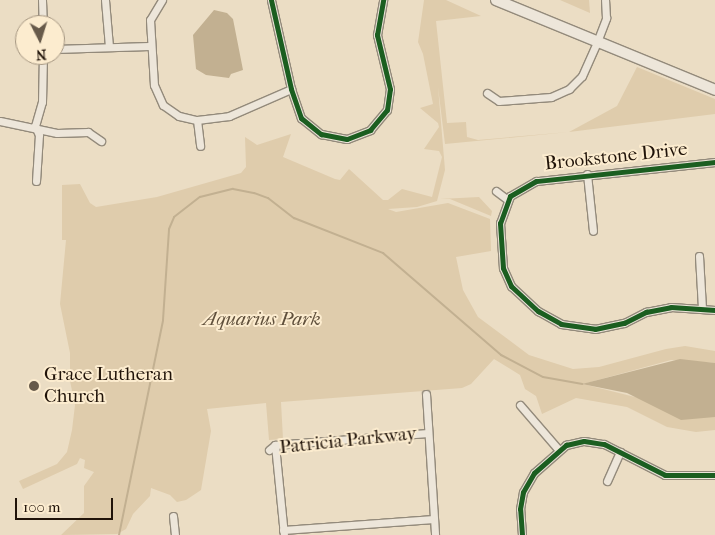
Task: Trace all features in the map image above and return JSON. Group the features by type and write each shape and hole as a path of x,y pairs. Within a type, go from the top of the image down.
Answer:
{"main road":[{"path":"496,0 715,90"}],"street":[{"path":"42,0 43,15"},
{"path":"105,0 108,47"},
{"path":"162,0 150,20 149,46 154,85 163,105 179,116 197,120 228,116 291,89"},
{"path":"271,0 291,89 301,118 321,134 347,139 370,130 387,110 390,89 377,35 383,0"},
{"path":"487,93 498,101 551,97 570,89 582,76 597,42 606,18 605,0"},
{"path":"65,49 149,46"},
{"path":"36,181 39,135 35,126 42,102 43,65"},
{"path":"197,120 200,146"},
{"path":"0,121 35,126 57,133 88,132 101,142"},
{"name":"Brookstone Drive","path":"508,200 536,181 587,174 715,162"},
{"path":"587,174 593,231"},
{"path":"496,191 508,200 500,222 500,244 507,279 517,293 548,318 561,324 595,329 624,323 656,310 702,308 715,310"},
{"path":"699,256 702,308"},
{"path":"426,394 435,535"},
{"path":"520,405 558,449"},
{"name":"Patricia Parkway","path":"269,450 275,445 428,433"},
{"path":"522,535 520,509 523,492 534,473 558,449 584,441 604,444 665,475 715,475"},
{"path":"275,445 284,533 434,519"},
{"path":"607,481 620,452"},
{"path":"173,516 175,535"}],"green space":[{"name":"Aquarius Park","path":"424,0 446,0 481,16 436,21 447,123 466,122 467,137 478,140 569,132 445,144 438,87 445,170 437,201 417,207 388,209 396,212 448,203 490,219 491,251 456,257 463,290 478,317 529,355 573,369 599,367 666,349 685,346 715,351 715,363 671,360 583,384 715,417 715,430 696,432 667,427 627,407 576,398 542,414 536,396 525,389 520,375 494,359 471,384 462,388 281,402 283,439 269,440 266,403 207,409 211,431 201,490 186,500 177,502 170,495 151,488 150,496 133,514 126,529 117,534 61,535 84,513 84,486 94,472 84,468 85,460 80,458 77,464 23,489 19,481 57,464 67,452 72,430 75,405 70,381 70,353 60,304 66,240 62,240 62,185 80,184 90,203 96,207 157,197 241,173 246,167 245,137 257,145 291,134 283,157 340,180 349,169 383,200 388,200 402,189 432,197 442,157 439,151 424,149 439,127 438,123 420,108 433,104 423,54 418,42"},
{"path":"560,0 589,0 590,13"},
{"path":"637,67 715,99 715,114 569,132 617,106"},
{"path":"479,197 492,211 491,216 450,199 440,199"}],"shaded area":[{"path":"214,10 227,13 233,19 243,70 231,74 229,78 206,75 196,69 193,35"},
{"path":"680,359 715,363 715,417 681,420 627,393 582,384"}],"waterway":[{"path":"119,535 163,320 169,229 174,217 200,197 233,189 254,193 268,198 294,218 383,253 501,355 543,377 582,384"}],"cycle path":[{"path":"271,0 291,89 301,118 321,134 347,139 370,130 387,110 390,89 377,35 383,0"},
{"path":"715,162 536,181 510,196 500,223 503,268 511,286 538,311 561,324 595,329 624,323 646,312 671,307 715,310"},
{"path":"522,535 520,509 523,492 534,473 566,445 584,441 604,444 665,475 715,475"}],"place":[{"name":"Grace Lutheran Church","path":"34,386"}]}
